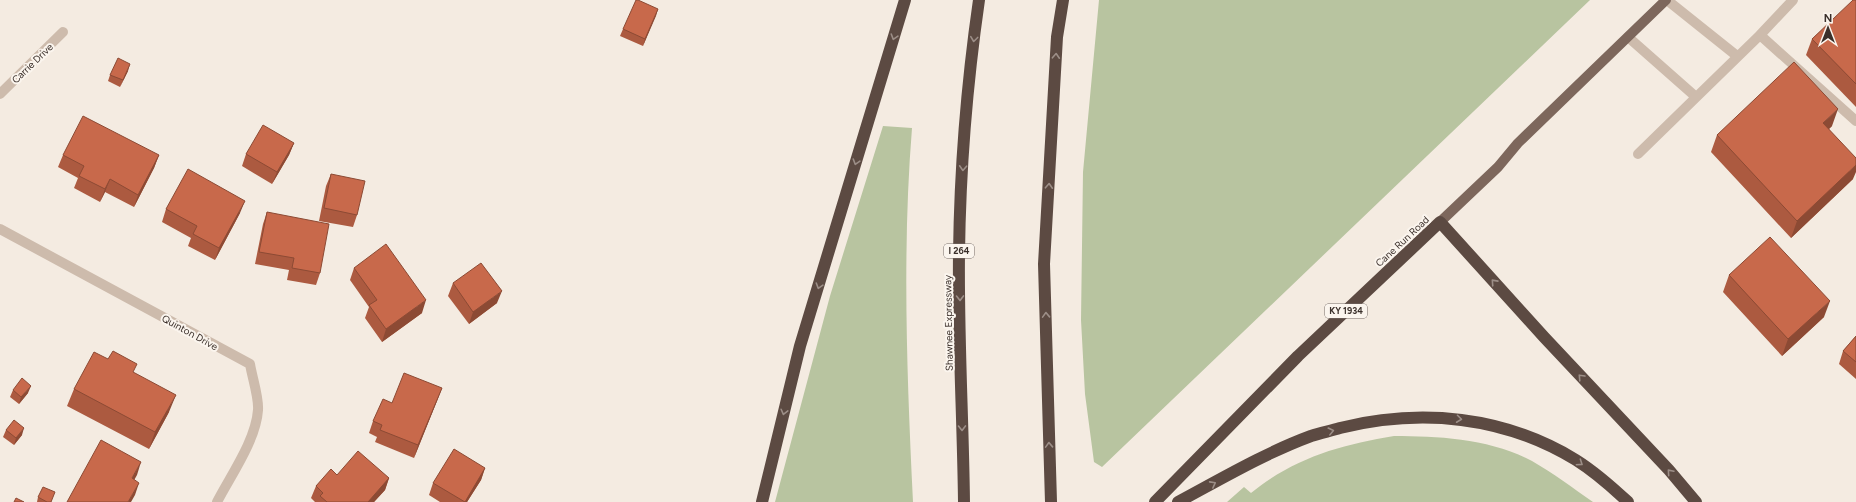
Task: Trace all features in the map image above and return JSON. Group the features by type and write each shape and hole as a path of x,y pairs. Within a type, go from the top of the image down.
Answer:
{"highway":[{"path":"762,502 800,346 905,0"},
{"name":"Shawnee Expressway","path":"964,502 959,253 964,148 979,0"},
{"path":"1051,502 1044,264 1057,37 1062,0"},
{"path":"1440,222 1544,337 1669,470 1696,502"},
{"name":"Cane Run Road","path":"1155,502 1298,356 1440,222"},
{"path":"1178,502 1279,449 1312,436 1371,421 1425,417 1461,419 1515,432 1546,444 1588,468 1628,502"},
{"path":"1050,484 1055,502"}],"main road":[{"name":"Cane Run Road","path":"1440,222 1498,167 1518,143 1667,0"}],"street":[{"path":"1667,0 1738,56"},
{"path":"1638,154 1760,34 1792,0"},
{"name":"Carrie Drive","path":"0,94 63,32"},
{"path":"1760,34 1856,121"},
{"path":"1628,37 1696,97"},
{"name":"Quinton Drive","path":"0,228 250,364 259,408 256,424 250,440 217,502"}],"green space":[{"path":"1099,0 1590,0 1102,467 1094,462 1085,394 1081,320 1083,172"},
{"path":"883,126 912,128 907,221 906,315 913,502 775,502 830,296"},
{"path":"1394,436 1447,438 1482,443 1499,448 1532,461 1593,502 1227,502 1244,487 1251,493 1284,471 1318,455 1355,444"}],"building":[{"path":"636,0 658,9 645,39 623,29"},
{"path":"1853,0 1856,0 1856,84 1812,39"},
{"path":"118,58 130,64 123,80 110,75"},
{"path":"1794,62 1838,109 1823,123 1856,158 1856,165 1797,221 1717,135"},
{"path":"83,116 159,155 138,195 110,179 105,189 79,176 84,166 63,155"},
{"path":"263,125 294,143 277,172 246,154"},
{"path":"188,169 245,201 219,248 193,234 197,226 166,209"},
{"path":"331,174 365,181 357,215 324,208"},
{"path":"267,212 329,224 320,273 292,268 294,258 259,252"},
{"path":"1770,237 1830,301 1788,339 1729,275"},
{"path":"386,244 426,300 386,329 369,305 377,300 354,268"},
{"path":"481,263 502,291 473,312 453,283"},
{"path":"1856,336 1856,362 1843,351"},
{"path":"113,351 137,364 133,372 176,395 155,432 74,389 94,352 108,359"},
{"path":"404,373 442,388 418,445 380,430 382,425 373,421 383,399 392,403"},
{"path":"22,378 31,386 21,397 13,390"},
{"path":"14,420 24,428 16,438 6,430"},
{"path":"101,440 141,462 132,478 139,483 128,502 67,502"},
{"path":"454,449 485,468 465,502 433,483"},
{"path":"358,451 389,478 368,502 327,502 320,496 323,493 316,486 331,469 337,475"},
{"path":"43,487 55,492 51,502 47,502 38,497"},
{"path":"16,498 24,502 14,502"}]}
